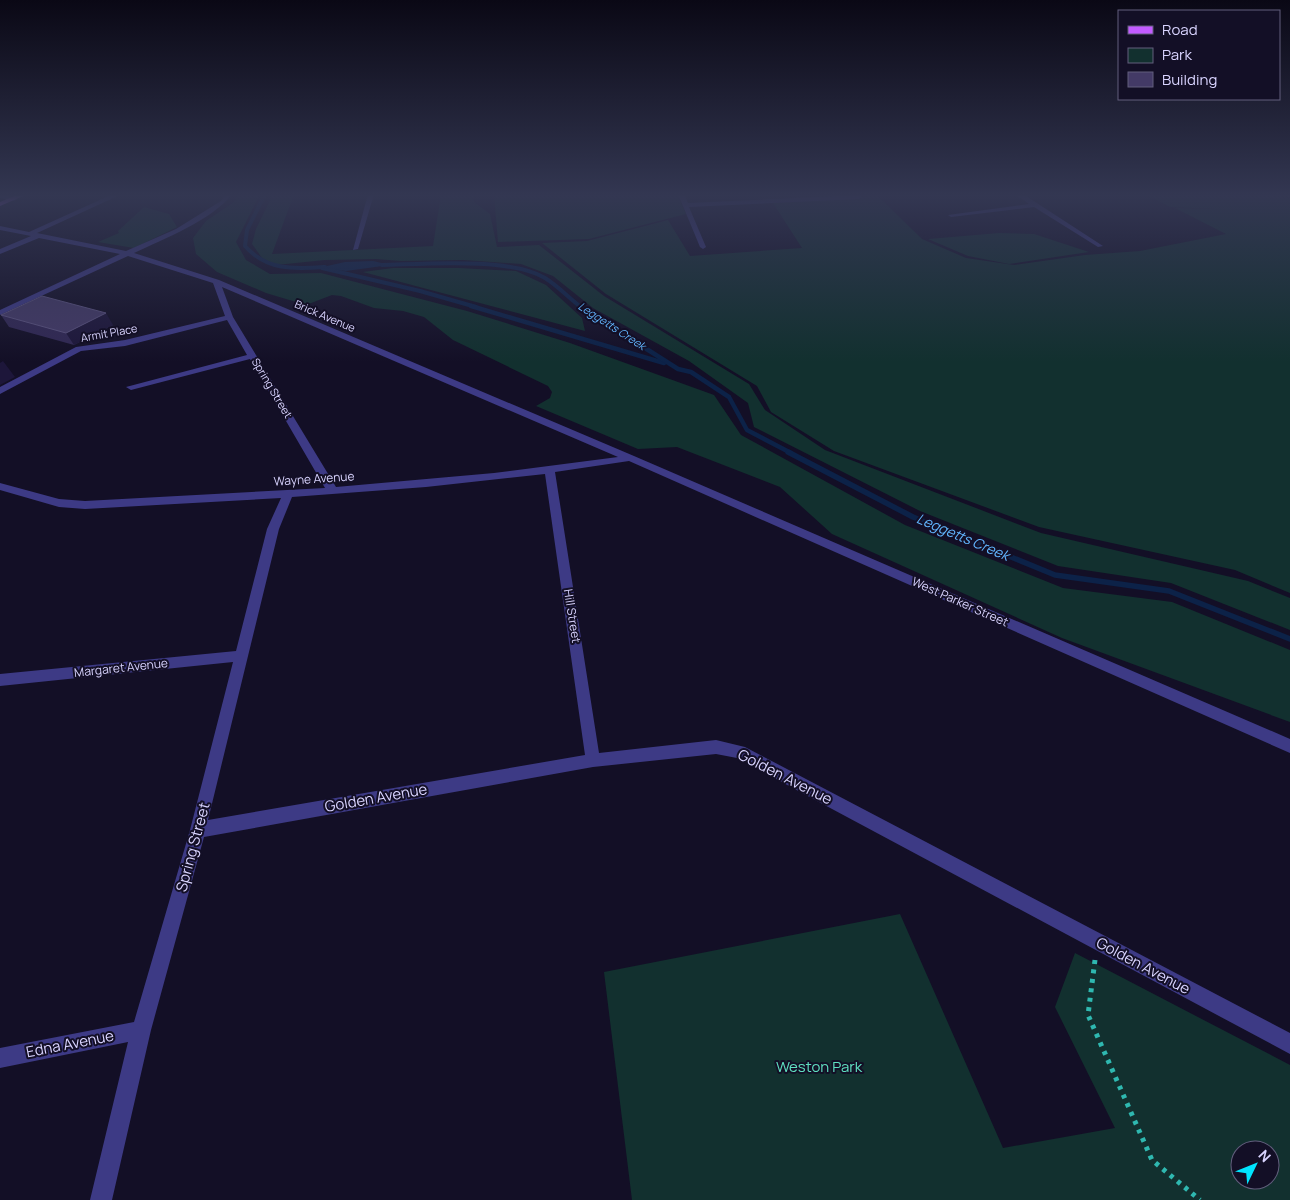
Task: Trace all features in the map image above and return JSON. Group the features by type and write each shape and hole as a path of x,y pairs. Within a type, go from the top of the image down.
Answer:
{"street":[{"name":"Brick Avenue","path":"109,250 129,254 216,282 630,458"},
{"path":"0,313 137,250"},
{"name":"Spring Street","path":"216,282 229,317 333,492"},
{"name":"Armit Place","path":"0,390 80,349 125,343 229,317"},
{"path":"131,387 252,356"},
{"name":"Wayne Avenue","path":"0,486 59,503 85,505 333,492 550,471 630,458"},
{"name":"West Parker Street","path":"630,458 1290,746"},
{"name":"Hill Street","path":"550,471 593,760"},
{"name":"Spring Street","path":"100,1200 141,1030 198,830 273,529 288,495"},
{"name":"Margaret Avenue","path":"0,680 242,656"},
{"name":"Golden Avenue","path":"198,830 593,760 716,747 740,752 1290,1044"},
{"name":"Edna Avenue","path":"0,1058 141,1030"}],"path":[{"path":"1096,952 1088,1015 1152,1160 1200,1200"}],"green space":[{"path":"195,250 240,250 246,260 270,274 321,273 467,311 570,343 714,395 741,435 905,525 1063,588 1172,602 1290,650 1290,722 1062,638 832,534 780,487 677,447 638,449 536,406 550,398 552,392 548,386 453,340 424,317 403,311 374,308 341,296 332,295 306,305 266,293 217,272 196,254"},
{"path":"256,250 273,250 272,254 352,250 545,250 604,296 749,384 765,410 825,450 1041,533 1248,581 1290,598 1290,630 1171,583 1058,566 920,511 754,427 748,403 689,361 593,308 553,276 521,264 463,260 401,261 376,259 325,260 276,265 262,258"},
{"path":"551,250 686,250 690,256 774,250 947,250 966,258 1014,265 1085,255 1140,251 1290,250 1290,593 1235,570 1039,527 834,451 771,412 757,386 606,294"},
{"path":"954,250 1083,250 1089,252 1009,264 968,256"},
{"path":"393,268 459,268 516,271 546,285 582,318 585,331 363,272"},
{"name":"Weston Park","path":"900,914 1003,1148 1115,1128 1055,1007 1075,953 1290,1065 1290,1200 632,1200 604,972"}],"water":[{"path":"373,261 390,265 346,271 318,268 345,262"}],"building":[{"path":"42,296 106,313 66,333 1,315"}],"waterway":[{"name":"Leggetts Creek","path":"249,250 262,260 282,267 325,267"},
{"name":"Leggetts Creek","path":"382,265 466,263 489,264 529,271 545,278 581,307"},
{"name":"Leggetts Creek","path":"322,268 420,291 476,307"},
{"name":"Leggetts Creek","path":"471,306 664,363"},
{"name":"Leggetts Creek","path":"579,306 678,369 691,372 729,397 747,430 791,453"},
{"name":"Leggetts Creek","path":"788,452 913,517 1055,575 1169,591 1290,639"}]}
